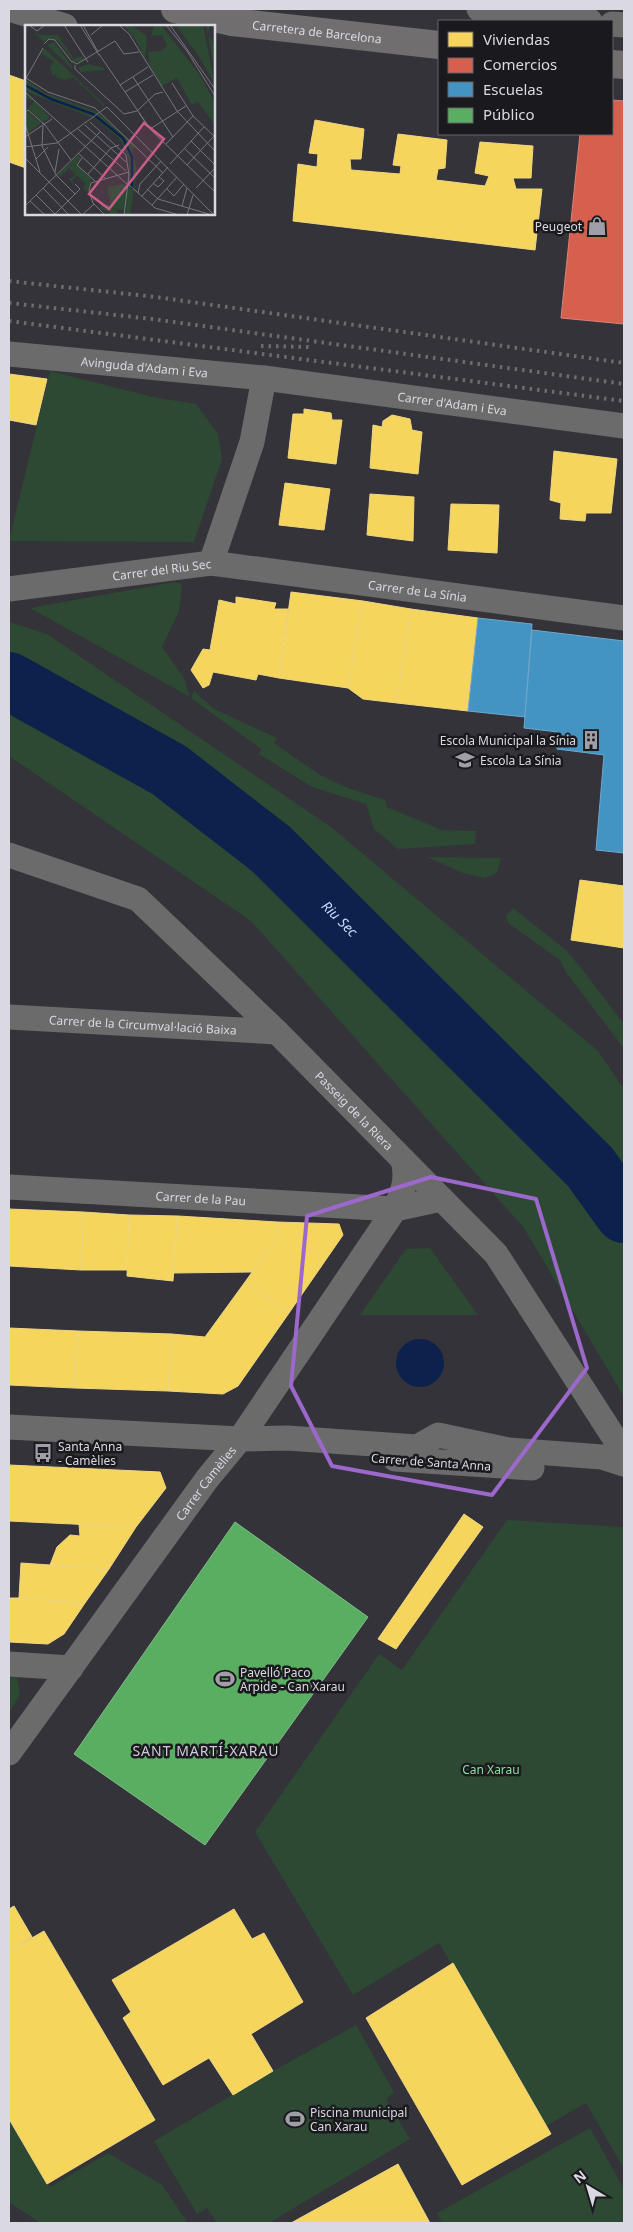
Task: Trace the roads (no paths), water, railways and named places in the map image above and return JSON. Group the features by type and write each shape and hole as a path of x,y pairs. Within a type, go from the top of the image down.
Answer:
{"main road":[{"name":"Carretera de Barcelona","path":"186,14 232,22 438,45"}],"street":[{"path":"9,9 62,25"},
{"path":"479,9 581,20"},
{"name":"Avinguda d'Adam i Eva","path":"9,354 272,379"},
{"name":"Carrer d'Adam i Eva","path":"272,379 624,426"},
{"name":"Carrer del Riu Sec","path":"9,589 211,563 272,379"},
{"name":"Carrer de La Sínia","path":"211,563 624,618"},
{"name":"Passeig de la Riera","path":"9,855 138,899 277,1032 496,1254 621,1445"},
{"name":"Carrer de la Circumval·lació Baixa","path":"9,1016 277,1032"},
{"name":"Carrer Camèlies","path":"9,1753 207,1479 240,1439 395,1208 404,1190 407,1174 403,1160"},
{"name":"Carrer de la Pau","path":"9,1188 395,1208"},
{"path":"395,1208 441,1199"},
{"name":"Carrer de Santa Anna","path":"240,1439 287,1424 360,1431 621,1445"},
{"name":"Carrer de Santa Anna","path":"9,1427 240,1439 287,1438 418,1447 438,1435 509,1450 602,1457 624,1464"},
{"name":"Carrer de Santa Anna","path":"240,1439 280,1452 609,1472 624,1468"},
{"path":"9,1664 71,1668"}],"water":[{"path":"415,1339 425,1339 434,1343 440,1349 443,1354 443,1372 434,1383 425,1387 415,1387 406,1383 400,1377 396,1368 396,1358 400,1349 406,1343"}],"waterway":[{"name":"Riu Sec","path":"9,681 169,770 271,849 590,1167 624,1214"}],"railway":[{"path":"9,281 156,297 624,363"},
{"path":"9,303 152,319 624,384"},
{"path":"9,321 624,401"},
{"path":"261,346 311,347"}],"place":[{"name":"Peugeot","path":"597,226"},
{"name":"Escola Municipal la Sínia","path":"591,740"},
{"name":"Escola La Sínia","path":"465,760"},
{"name":"Santa Anna - Camèlies","path":"43,1453"},
{"name":"Pavelló Paco Arpide - Can Xarau","path":"225,1679"},
{"name":"Piscina municipal Can Xarau","path":"295,2119"}],"district":[{"name":"SANT MARTÍ-XARAU","path":"206,1750"}],"park label":[{"name":"Can Xarau","path":"491,1769"}]}
